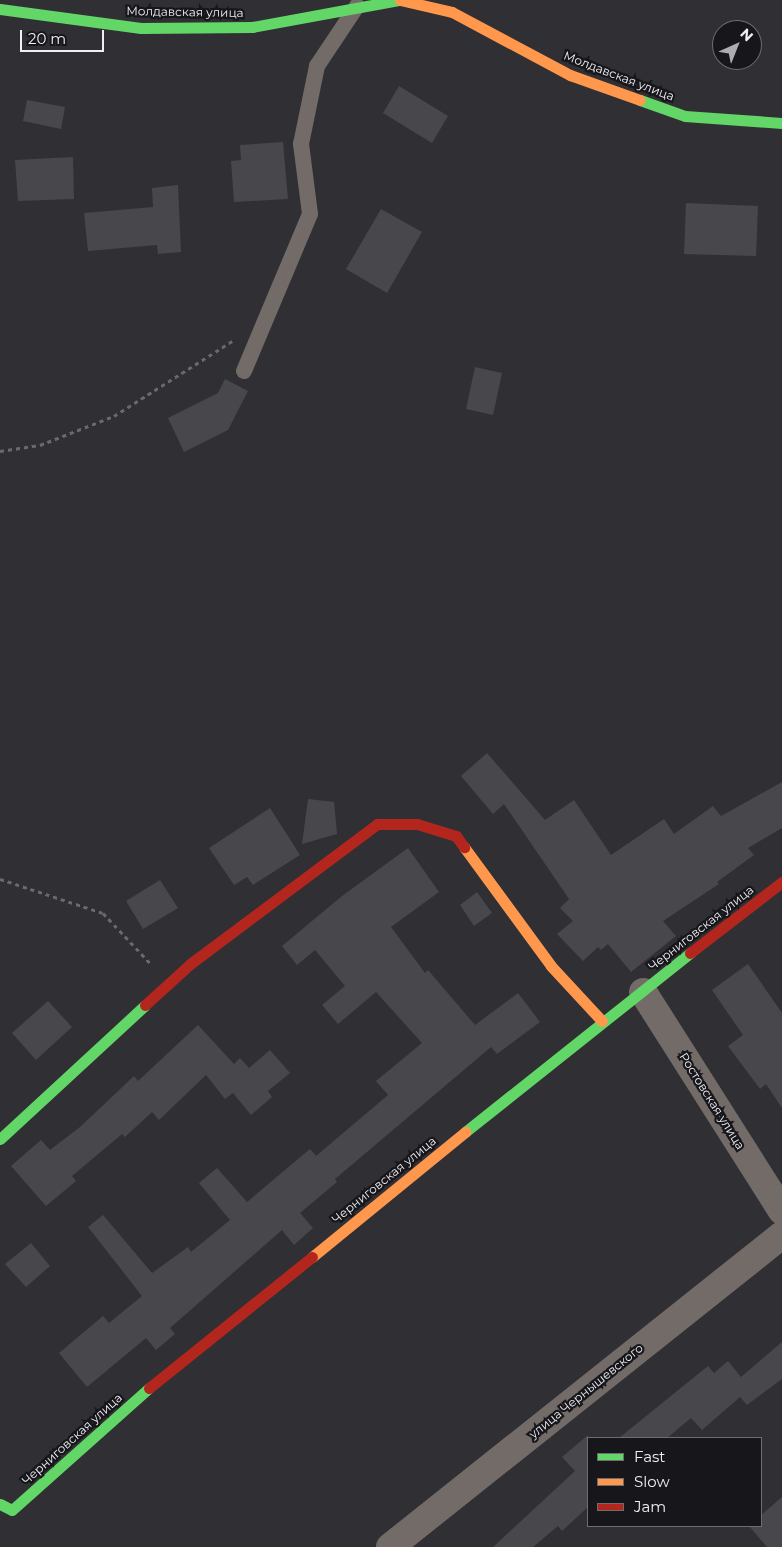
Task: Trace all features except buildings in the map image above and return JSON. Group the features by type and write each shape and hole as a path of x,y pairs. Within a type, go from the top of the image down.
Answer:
{"street":[{"name":"Молдавская улица","path":"0,9 141,28 252,27 358,3 400,0 452,12 570,75 685,116 782,124"},
{"path":"0,1139 190,964 377,824 417,824 456,836 551,966 602,1021"},
{"name":"Черниговская улица","path":"0,1504 12,1510 145,1392 602,1021 782,882"},
{"name":"Ростовская улица","path":"642,992 782,1211"},
{"name":"улица Чернышевского","path":"390,1547 782,1234"}],"lane":[{"path":"244,371 310,214 301,144 317,66 358,3"}],"path":[{"path":"0,451 40,445 114,416 224,344 262,328"},
{"path":"0,879 103,913 168,984"}],"traffic: fast":[{"path":"0,9 141,28 252,27 399,0"},
{"path":"640,100 685,116 782,123"},
{"path":"465,1132 690,953"},
{"path":"0,1139 145,1005"},
{"path":"0,1504 12,1510 149,1388"}],"traffic: slow":[{"path":"400,0 452,12 570,75 640,100"},
{"path":"464,847 551,966 602,1021"},
{"path":"312,1257 465,1132"}],"traffic: jam":[{"path":"145,1005 190,964 377,824 417,824 456,836 464,847"},
{"path":"690,953 782,882"},
{"path":"149,1388 312,1257"}]}
